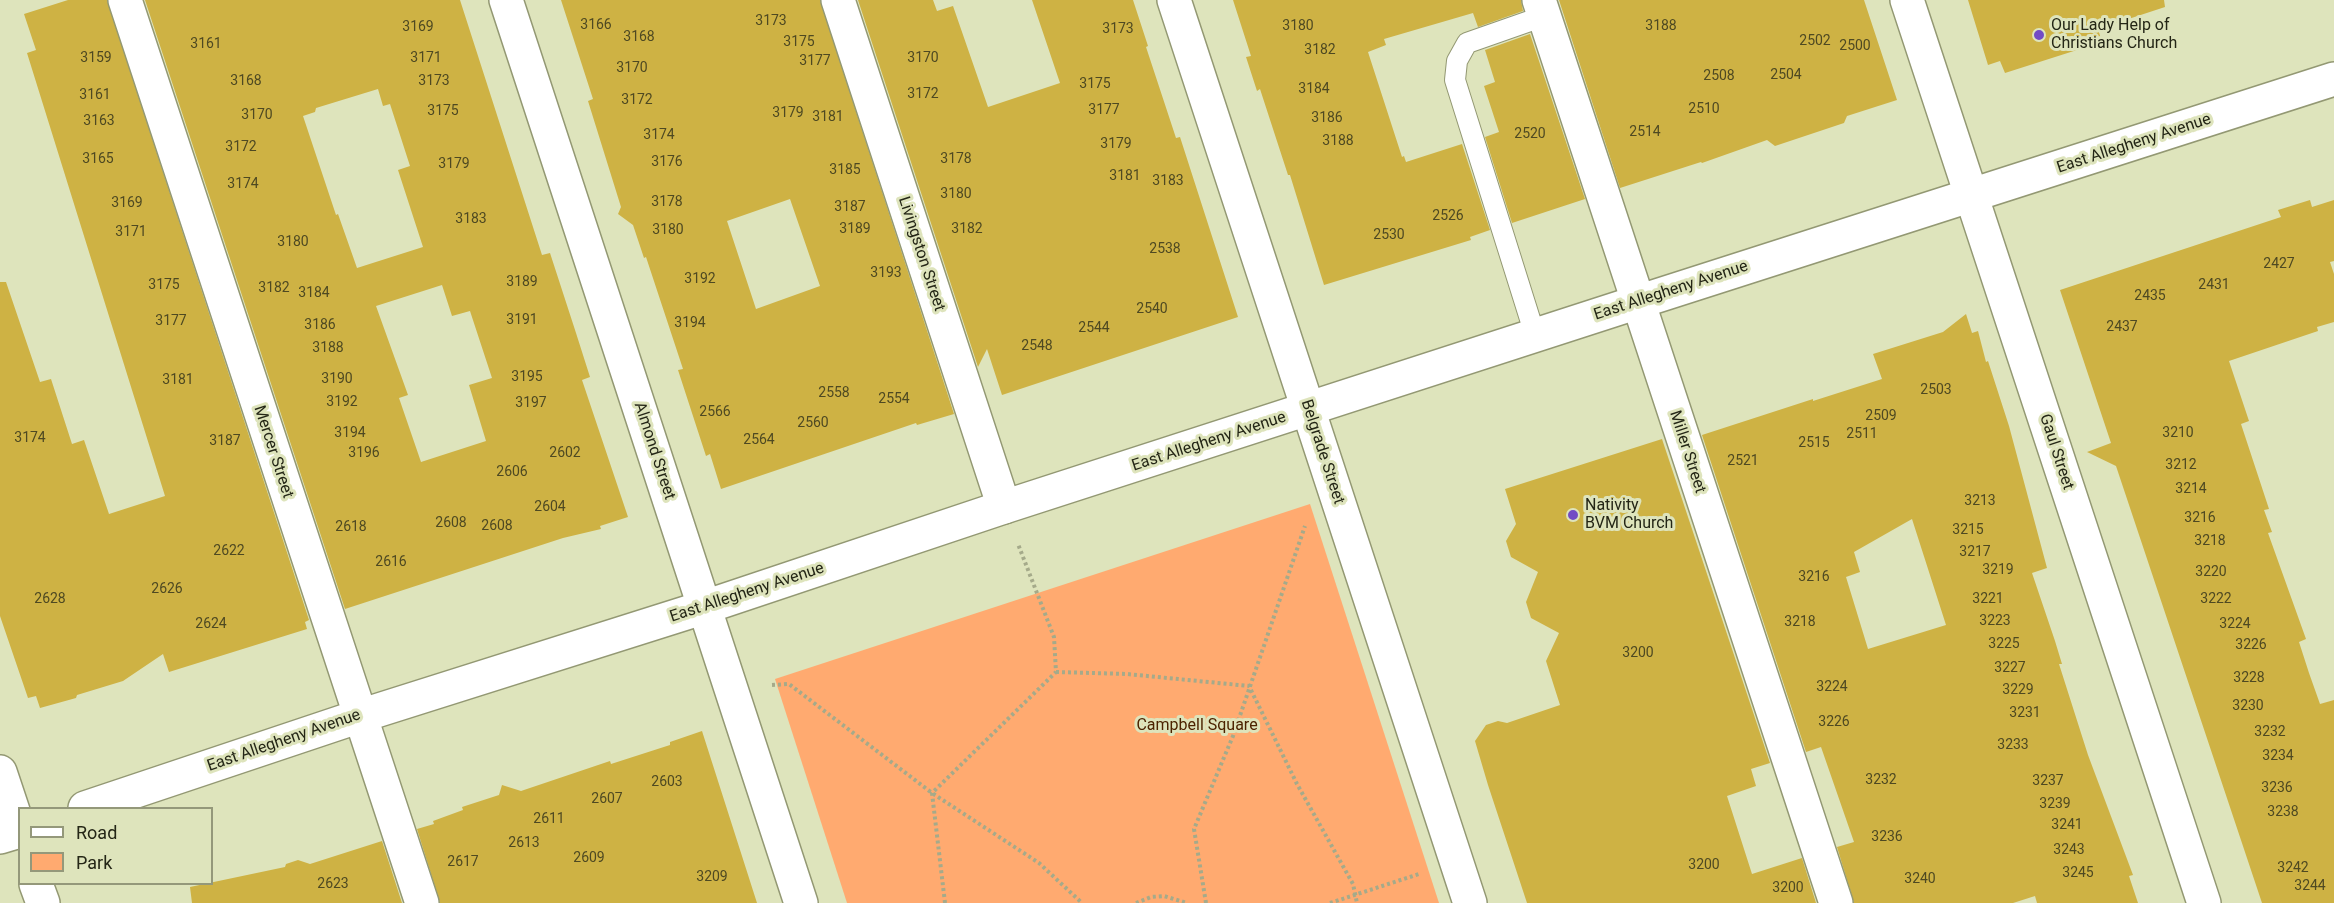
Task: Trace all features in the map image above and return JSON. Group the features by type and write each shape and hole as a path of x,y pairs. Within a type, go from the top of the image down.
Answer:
{"street":[{"name":"Mercer Street","path":"125,0 422,903"},
{"name":"Almond Street","path":"506,0 801,903"},
{"name":"Livingston Street","path":"838,0 1004,507"},
{"name":"Belgrade Street","path":"1174,0 1470,903"},
{"name":"Gaul Street","path":"1907,0 2204,903"},
{"name":"Miller Street","path":"1542,8 1836,903"},
{"name":"East Allegheny Avenue","path":"88,807 360,716 705,607 1004,507 1535,335 2334,80"},
{"path":"0,772 18,828"},
{"path":"0,837 18,831"},
{"path":"36,885 43,903"}],"lane":[{"path":"1535,335 1455,80 1457,61 1467,43 1542,8"}],"path":[{"path":"1004,507 1054,637 1056,672"},
{"path":"1206,903 1194,829 1233,736 1307,520"},
{"path":"932,793 1002,722 1056,672 1139,675 1249,686"},
{"path":"730,686 789,684 932,793 1039,863 1082,903"},
{"path":"1249,686 1297,784 1353,884 1356,903"},
{"path":"932,793 945,903"},
{"path":"1330,903 1457,862"},
{"path":"1137,903 1151,897 1164,896 1187,903"}],"green space":[{"name":"Campbell Square","path":"1310,504 1439,903 847,903 775,679"}],"building":[{"path":"68,0 107,0 309,620 305,622 307,629 169,672 163,654 123,681 40,708 36,696 28,698 0,616 0,282 6,282 40,382 51,379 72,444 84,440 109,514 165,496 27,53 36,50 24,14"},
{"path":"145,0 460,0 542,255 550,253 590,377 582,380 628,517 600,526 601,529 563,538 345,609","holes":["378,89 383,106 390,104 410,166 398,170 423,247 357,268 338,214 336,215 303,116 315,112 316,108","442,285 452,316 470,311 492,378 469,385 486,441 421,462 399,398 408,395 376,306"]},
{"path":"561,0 820,0 954,414 917,425 916,423 721,489 710,454 706,456 678,370 683,369 646,257 644,258 633,225 618,214 621,207 588,101 593,99","holes":["790,199 820,286 756,309 727,221"]},
{"path":"858,0 933,0 937,11 953,6 988,107 1060,83 1032,0 1133,0 1176,138 1180,137 1238,317 1002,395 987,349 978,367"},
{"path":"1233,0 1521,0 1523,11 1478,27 1473,13 1384,39 1386,45 1368,52 1402,157 1404,156 1406,162 1462,144 1490,230 1470,237 1471,240 1324,285 1290,175 1288,175 1260,89 1257,91 1246,57 1251,56"},
{"path":"1559,0 1864,0 1897,100 1847,116 1844,123 1775,146 1767,140 1620,188"},
{"name":"Our Lady Help of Christians Church","path":"1968,0 2164,0 2165,7 2098,29 2102,42 2005,73 2000,61 1988,65"},
{"path":"1530,34 1585,199 1512,223 1485,137 1499,132 1484,86 1495,82 1485,50"},
{"path":"2310,200 2312,207 2334,200 2334,261 2330,262 2334,274 2334,322 2317,327 2318,331 2229,361 2249,421 2241,424 2269,509 2264,510 2272,532 2268,533 2306,639 2299,642 2320,704 2334,700 2334,903 2262,903 2116,466 2087,452 2111,443 2060,290 2281,217 2278,210"},
{"path":"1966,314 1972,333 1978,331 1986,362 1988,361 2009,426 2047,568 2032,573 2055,641 2062,664 2059,664 2088,755 2133,875 2129,876 2138,903 2037,903 2035,896 2013,903 1854,903 1837,847 1854,842 1821,747 1806,752 1702,435 1882,379 1873,354 1943,332","holes":["1912,519 1946,625 1868,649 1846,577 1860,572 1854,552"]},
{"path":"1662,439 1770,763 1751,769 1756,786 1727,796 1752,874 1802,858 1816,903 1527,903 1475,741 1486,725 1498,721 1507,723 1560,705 1546,661 1559,633 1531,618 1526,602 1538,572 1511,557 1506,541 1516,524 1505,489"},
{"path":"702,731 757,903 440,903 417,829 434,824 433,821 463,810 462,807 499,795 502,785 521,791 610,761 611,764 670,745 670,742"},
{"path":"382,841 402,903 192,903 190,887 213,885 213,882 285,867 286,864 298,860 310,864"}],"place":[{"name":"Our Lady Help of Christians Church","path":"2039,35"},
{"name":"Nativity BVM Church","path":"1573,515"}]}
